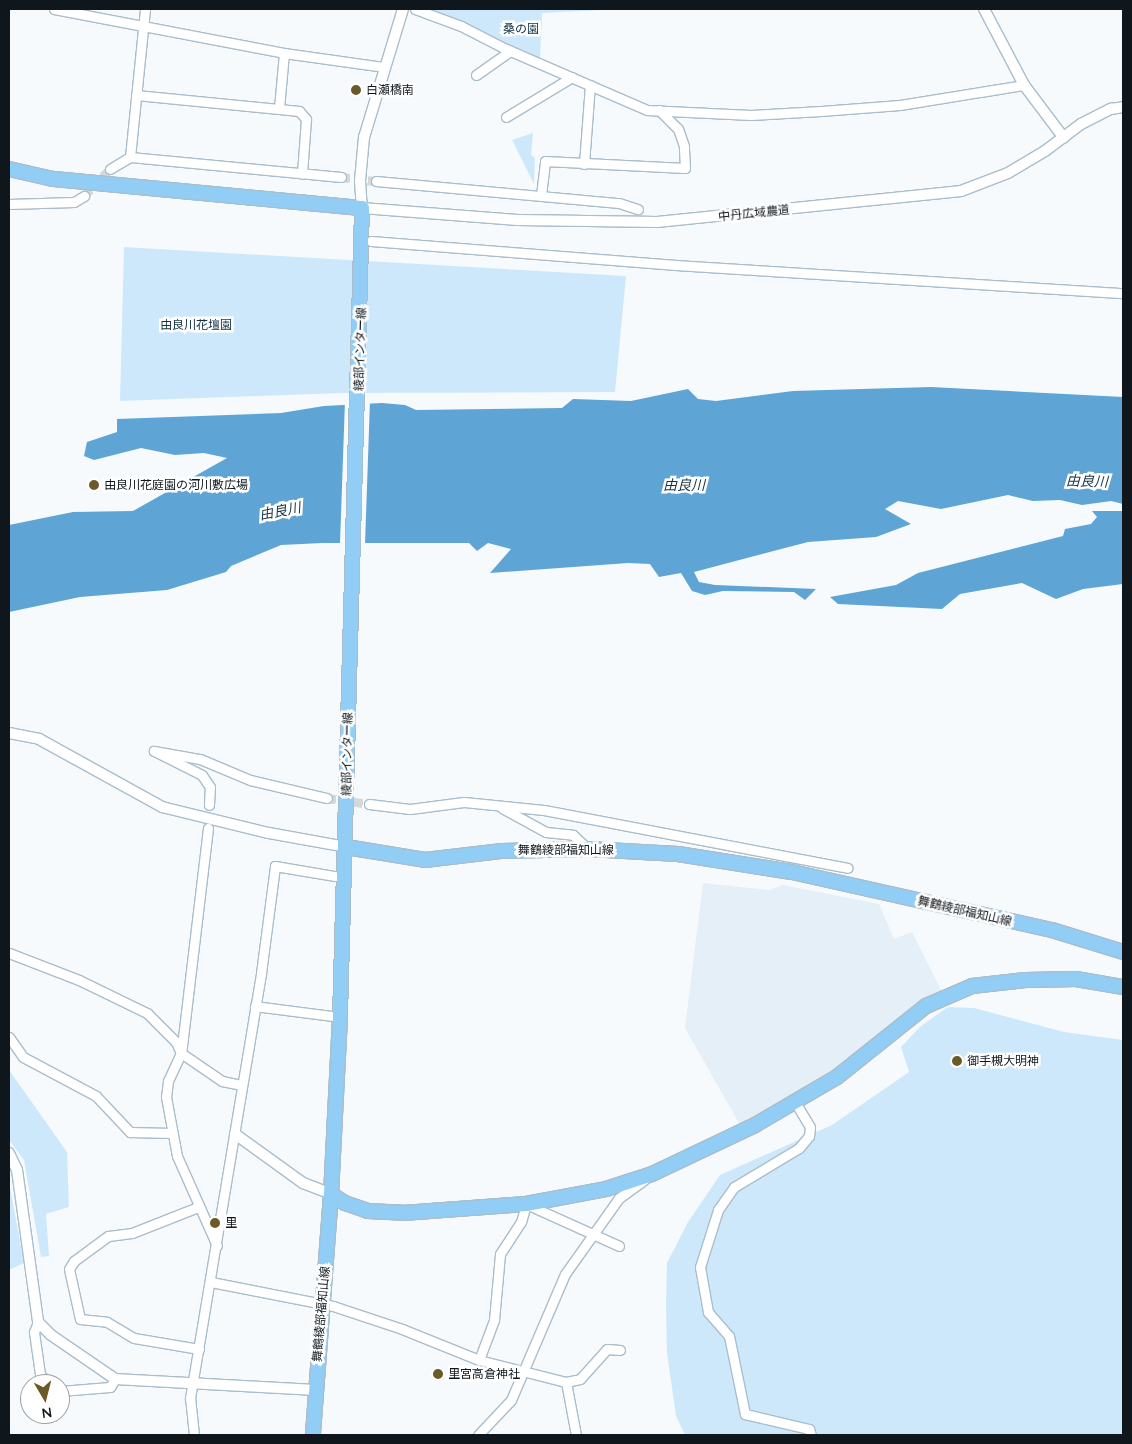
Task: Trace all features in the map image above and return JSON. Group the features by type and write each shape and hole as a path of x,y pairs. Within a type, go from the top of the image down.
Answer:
{"main road":[{"path":"9,169 53,179 362,208"},
{"name":"綾部インター線","path":"346,847 346,774 367,246 362,208"},
{"name":"舞鶴綾部福知山線","path":"313,1435 331,1194 346,847 425,860 502,851 588,848 678,854 792,872 1052,930 1123,952"},
{"path":"331,1194 345,1203 377,1211 526,1204 583,1195 652,1174 755,1125 837,1077 926,1006 972,986 1026,980 1076,980 1123,987"}],"street":[{"path":"54,9 144,24 284,53 383,67"},
{"path":"130,157 145,9"},
{"path":"362,208 360,182 364,137 383,67 403,9"},
{"path":"415,9 461,26 510,51 648,110 751,115 821,111 900,105 1024,85"},
{"path":"984,9 1024,85 1064,138"},
{"path":"476,75 510,51"},
{"path":"279,108 284,53"},
{"path":"506,117 572,77"},
{"path":"584,164 590,85"},
{"path":"136,95 299,111 306,119 302,174"},
{"name":"中丹広域農道","path":"362,208 518,220 683,221 961,191 1008,173 1064,138 1081,124 1111,109 1123,107"},
{"path":"541,195 545,161 685,168 684,146 678,129 659,110"},
{"path":"110,170 130,157 341,177"},
{"path":"376,181 619,203 638,209"},
{"path":"9,204 74,202 84,196"},
{"path":"367,246 1123,293"},
{"path":"9,733 39,740 162,807 269,833 346,847"},
{"path":"209,805 210,786 202,775 154,751 200,759 250,780 327,798"},
{"path":"369,804 410,809 464,802 544,810 848,868"},
{"path":"497,806 546,832 572,835 588,848"},
{"path":"208,828 181,1053 168,1081 166,1097 171,1133 198,1207 217,1246"},
{"path":"194,1435 190,1398 217,1246 276,866 335,876"},
{"path":"9,953 80,980 147,1013 176,1042 181,1053 222,1081 241,1085"},
{"path":"255,1006 340,1017"},
{"path":"9,1037 23,1057 96,1096 130,1132 171,1133"},
{"path":"795,1102 810,1127 809,1136 799,1148 734,1187 718,1210 700,1267 708,1312 729,1336 745,1414 809,1429 811,1435"},
{"path":"235,1134 303,1183 331,1194"},
{"path":"9,1153 18,1170 38,1322 34,1332 40,1374"},
{"path":"478,1435 511,1400 565,1274 619,1198 652,1174"},
{"path":"479,1360 494,1320 500,1254 521,1222 526,1204 619,1246"},
{"path":"198,1207 132,1233 108,1236 74,1261 69,1269 80,1319 107,1322 134,1338 199,1349"},
{"path":"211,1282 322,1305 402,1329 479,1360 566,1382 580,1379 607,1349 620,1350"},
{"path":"38,1322 115,1379 316,1390"},
{"path":"70,1390 110,1387 115,1379"},
{"path":"566,1382 576,1435"}],"shaded area":[{"path":"703,883 769,890 783,885 879,904 894,939 912,932 943,994 839,1070 740,1125 685,1028"}],"green space":[{"name":"桑の園","path":"431,9 622,9 542,13 540,61"},
{"path":"533,133 531,155 535,158 534,184 512,140"},
{"name":"由良川花壇園","path":"124,247 626,276 615,392 341,393 120,401"},
{"path":"948,1007 974,1008 1064,1032 1123,1040 1123,1435 685,1435 676,1416 667,1353 666,1304 667,1263 688,1222 720,1175 832,1125 909,1072 901,1047 921,1026"},
{"path":"9,1070 67,1152 69,1207 46,1214 49,1256 41,1257 24,1160 9,1140"},
{"path":"9,1182 24,1263 9,1270"}],"water":[{"name":"由良川","path":"931,387 1123,397 1123,504 1111,501 1082,505 1060,500 1033,501 1008,495 941,509 898,501 885,509 911,524 876,537 808,542 694,572 699,582 715,585 816,589 805,600 794,592 723,591 705,595 692,591 681,573 659,577 650,564 628,563 490,573 511,549 488,543 477,551 469,543 322,543 281,545 231,566 226,572 167,590 80,597 9,612 9,525 73,512 133,511 227,458 204,453 175,455 141,448 94,460 84,456 87,442 117,432 117,419 281,413 324,406 382,403 405,405 416,410 562,408 573,399 631,401 688,389 698,399 716,401 793,391"},
{"name":"由良川","path":"1092,511 1123,511 1123,584 1083,589 1056,599 1022,583 960,594 942,609 838,604 830,597 896,585 918,573 1063,536 1065,529 1091,524 1097,517"}],"pier":[{"path":"345,400 370,401 365,545 340,544"}],"tunnel":[{"path":"84,196 110,169"},
{"path":"341,177 376,181"},
{"path":"327,798 369,804"}],"place":[{"name":"白瀬橋南","path":"356,90"},
{"name":"由良川花庭園の河川敷広場","path":"94,485"},
{"name":"御手槻大明神","path":"957,1061"},
{"name":"里","path":"215,1223"},
{"name":"里宮高倉神社","path":"438,1374"}]}
